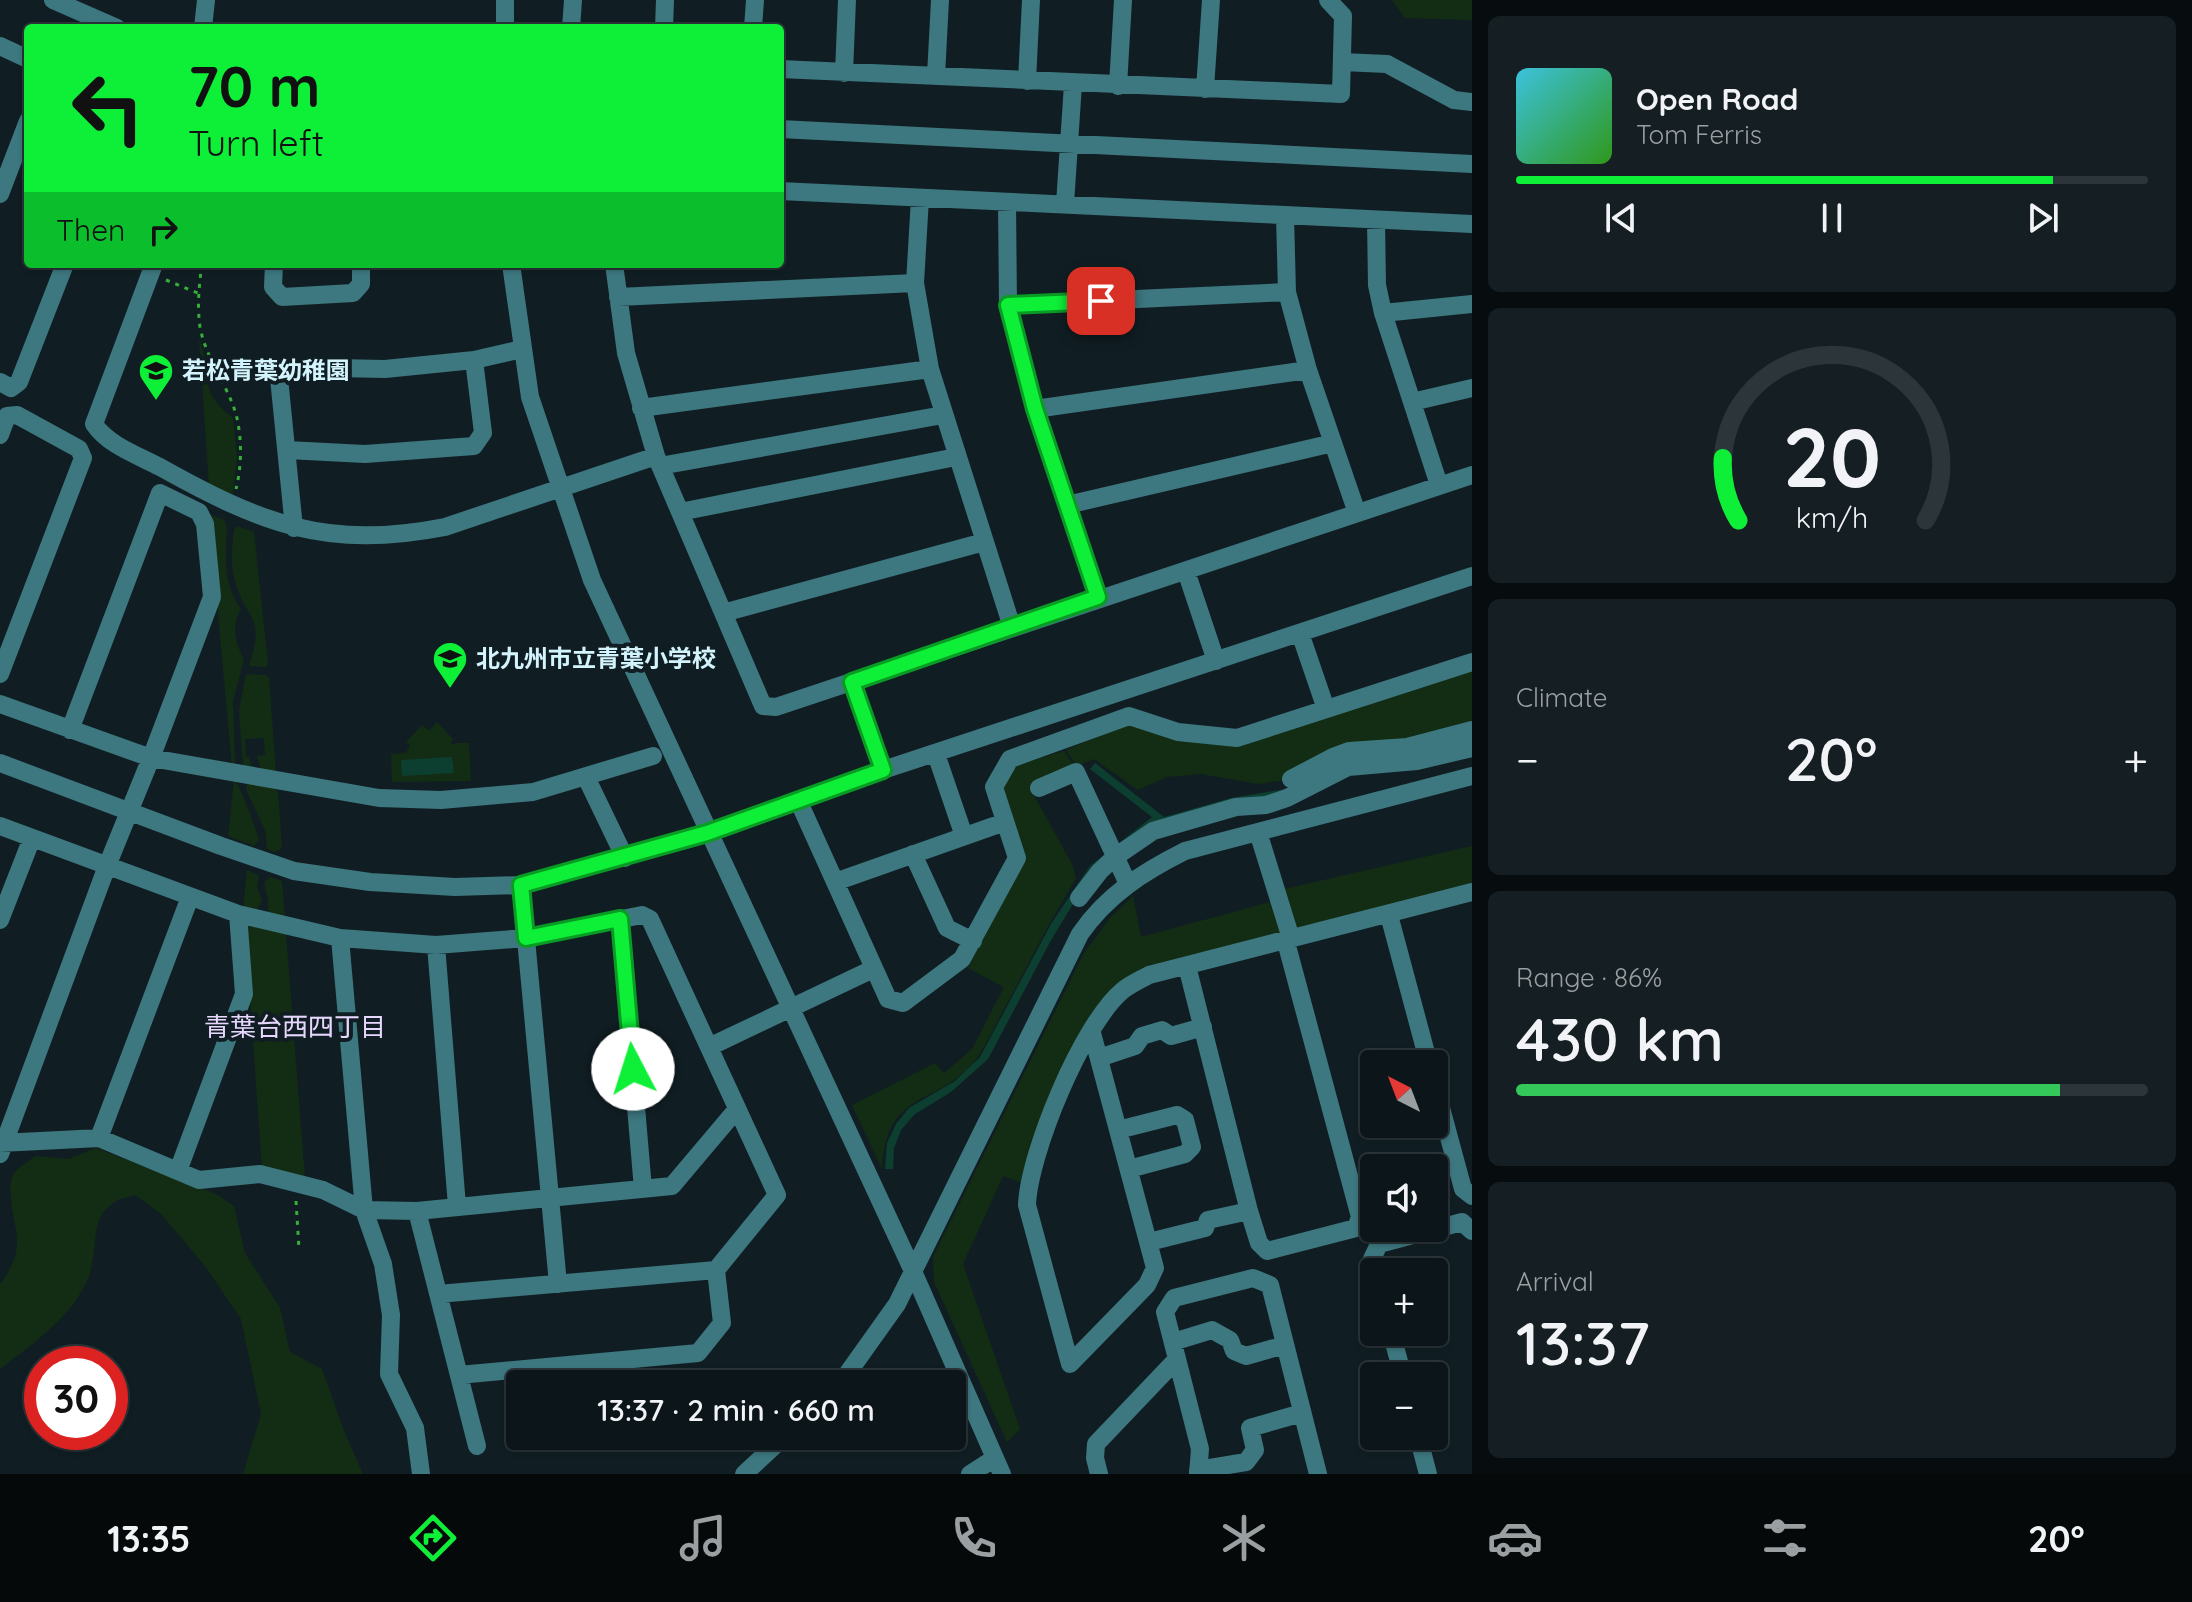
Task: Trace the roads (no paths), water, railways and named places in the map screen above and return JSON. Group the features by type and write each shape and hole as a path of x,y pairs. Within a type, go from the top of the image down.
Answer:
{"street":[{"path":"53,0 108,24"},
{"path":"203,24 206,0"},
{"path":"505,0 505,24"},
{"path":"571,24 573,0"},
{"path":"664,24 665,0"},
{"path":"753,24 755,0"},
{"path":"844,73 847,0"},
{"path":"936,76 940,0"},
{"path":"1027,81 1031,0"},
{"path":"1118,86 1123,0"},
{"path":"1205,89 1211,0"},
{"path":"784,69 1341,94 1343,16 1328,0"},
{"path":"0,46 24,57"},
{"path":"1342,62 1387,64 1454,100 1472,102"},
{"path":"1065,204 1073,84"},
{"path":"784,129 1472,164"},
{"path":"0,194 24,131"},
{"path":"784,191 1472,224"},
{"path":"920,198 915,283 930,369 1012,627"},
{"path":"1007,203 1008,305 1035,409 1098,597"},
{"path":"1285,216 1287,292 1308,370 1357,513"},
{"path":"1376,220 1377,285 1383,313 1439,485"},
{"path":"0,382 11,388 19,382 63,268"},
{"path":"274,268 273,287 282,297 353,293 361,284 361,268"},
{"path":"512,268 530,397 558,488 592,580 912,1269 999,1466 970,1474"},
{"path":"614,268 626,353 658,461 763,706 776,707 1098,597 1186,571 1472,475"},
{"path":"156,270 94,424 102,436 232,505 294,528 318,533 369,537 410,534 445,527 558,488 658,461 943,415"},
{"path":"618,297 915,283"},
{"path":"1008,305 1287,292"},
{"path":"1383,313 1472,304"},
{"path":"294,528 279,378 287,367 385,369 474,360 522,349"},
{"path":"287,450 365,454 474,446 483,433 474,360"},
{"path":"641,408 930,369"},
{"path":"1035,409 1308,370"},
{"path":"1412,402 1472,388"},
{"path":"0,435 7,416 17,415 79,449 83,458 0,674"},
{"path":"1067,505 1333,443"},
{"path":"680,512 956,457"},
{"path":"70,730 160,493 199,512 205,524 212,597 1,1147 99,1138 199,1180 260,1174 323,1190 364,1210 417,1211 672,1186 737,1109"},
{"path":"723,613 984,542"},
{"path":"1186,571 1216,661"},
{"path":"0,763 294,871 370,882 455,887 521,885 707,833 883,770 1472,576"},
{"path":"1300,633 1326,709"},
{"path":"798,800 888,999 903,1003 962,959 1017,858 994,787 1010,759 1129,716 1178,732 1237,738 1472,662"},
{"path":"852,682 883,770"},
{"path":"0,704 151,758 379,798 441,800 533,792 653,756"},
{"path":"1291,779 1349,751 1407,747 1472,730"},
{"path":"1079,898 1115,857 1153,831 1236,807 1266,805 1304,791 1342,769 1417,761 1472,748"},
{"path":"936,754 964,836"},
{"path":"1039,788 1076,772 1128,884"},
{"path":"850,1370 897,1304 1080,934 1094,914 1144,871 1185,851 1472,776"},
{"path":"586,777 625,858"},
{"path":"835,882 1005,822"},
{"path":"0,826 238,914 340,938 436,945 526,938 642,915 650,919 777,1195 716,1270 722,1323 698,1353 459,1375"},
{"path":"1187,966 1259,1243 1267,1251 1356,1228 1360,1217 1286,942 1289,932 1258,832"},
{"path":"0,920 32,838"},
{"path":"913,854 947,928 973,941"},
{"path":"521,885 558,1284"},
{"path":"1092,1033 1155,1268 1147,1285 1070,1364 1027,1205 1028,1184 1061,1088 1092,1033 1122,991 1149,975 1472,892"},
{"path":"99,1138 190,897"},
{"path":"178,1171 244,994 238,914"},
{"path":"1389,915 1425,1050"},
{"path":"620,919 643,1189"},
{"path":"340,938 364,1210 383,1264 391,1315 389,1374 415,1428 421,1474"},
{"path":"436,945 457,1206"},
{"path":"709,1047 873,969"},
{"path":"1099,1058 1135,1046 1142,1036 1162,1030 1171,1036 1203,1027"},
{"path":"1118,1130 1177,1115 1185,1120 1192,1147 1185,1154 1129,1169"},
{"path":"1448,1134 1463,1189 1472,1196"},
{"path":"417,1211 477,1446"},
{"path":"1149,1242 1205,1228 1208,1220 1249,1211"},
{"path":"1372,1258 1379,1244 1462,1222 1472,1231"},
{"path":"438,1294 716,1270"},
{"path":"1302,1413 1250,1428 1255,1450 1246,1462 1198,1472 1200,1449 1165,1312 1174,1298 1253,1278 1270,1285 1318,1474"},
{"path":"1099,1474 1096,1444 1175,1351 1212,1330 1230,1340 1234,1351 1246,1356 1285,1345"},
{"path":"744,1474 770,1450"},
{"path":"1422,1450 1428,1474"}],"place":[{"name":"若松青葉幼稚園","path":"156,402"},
{"name":"北九州市立青葉小学校","path":"450,690"}],"district":[{"name":"青葉台西四丁目","path":"295,1027"}]}
